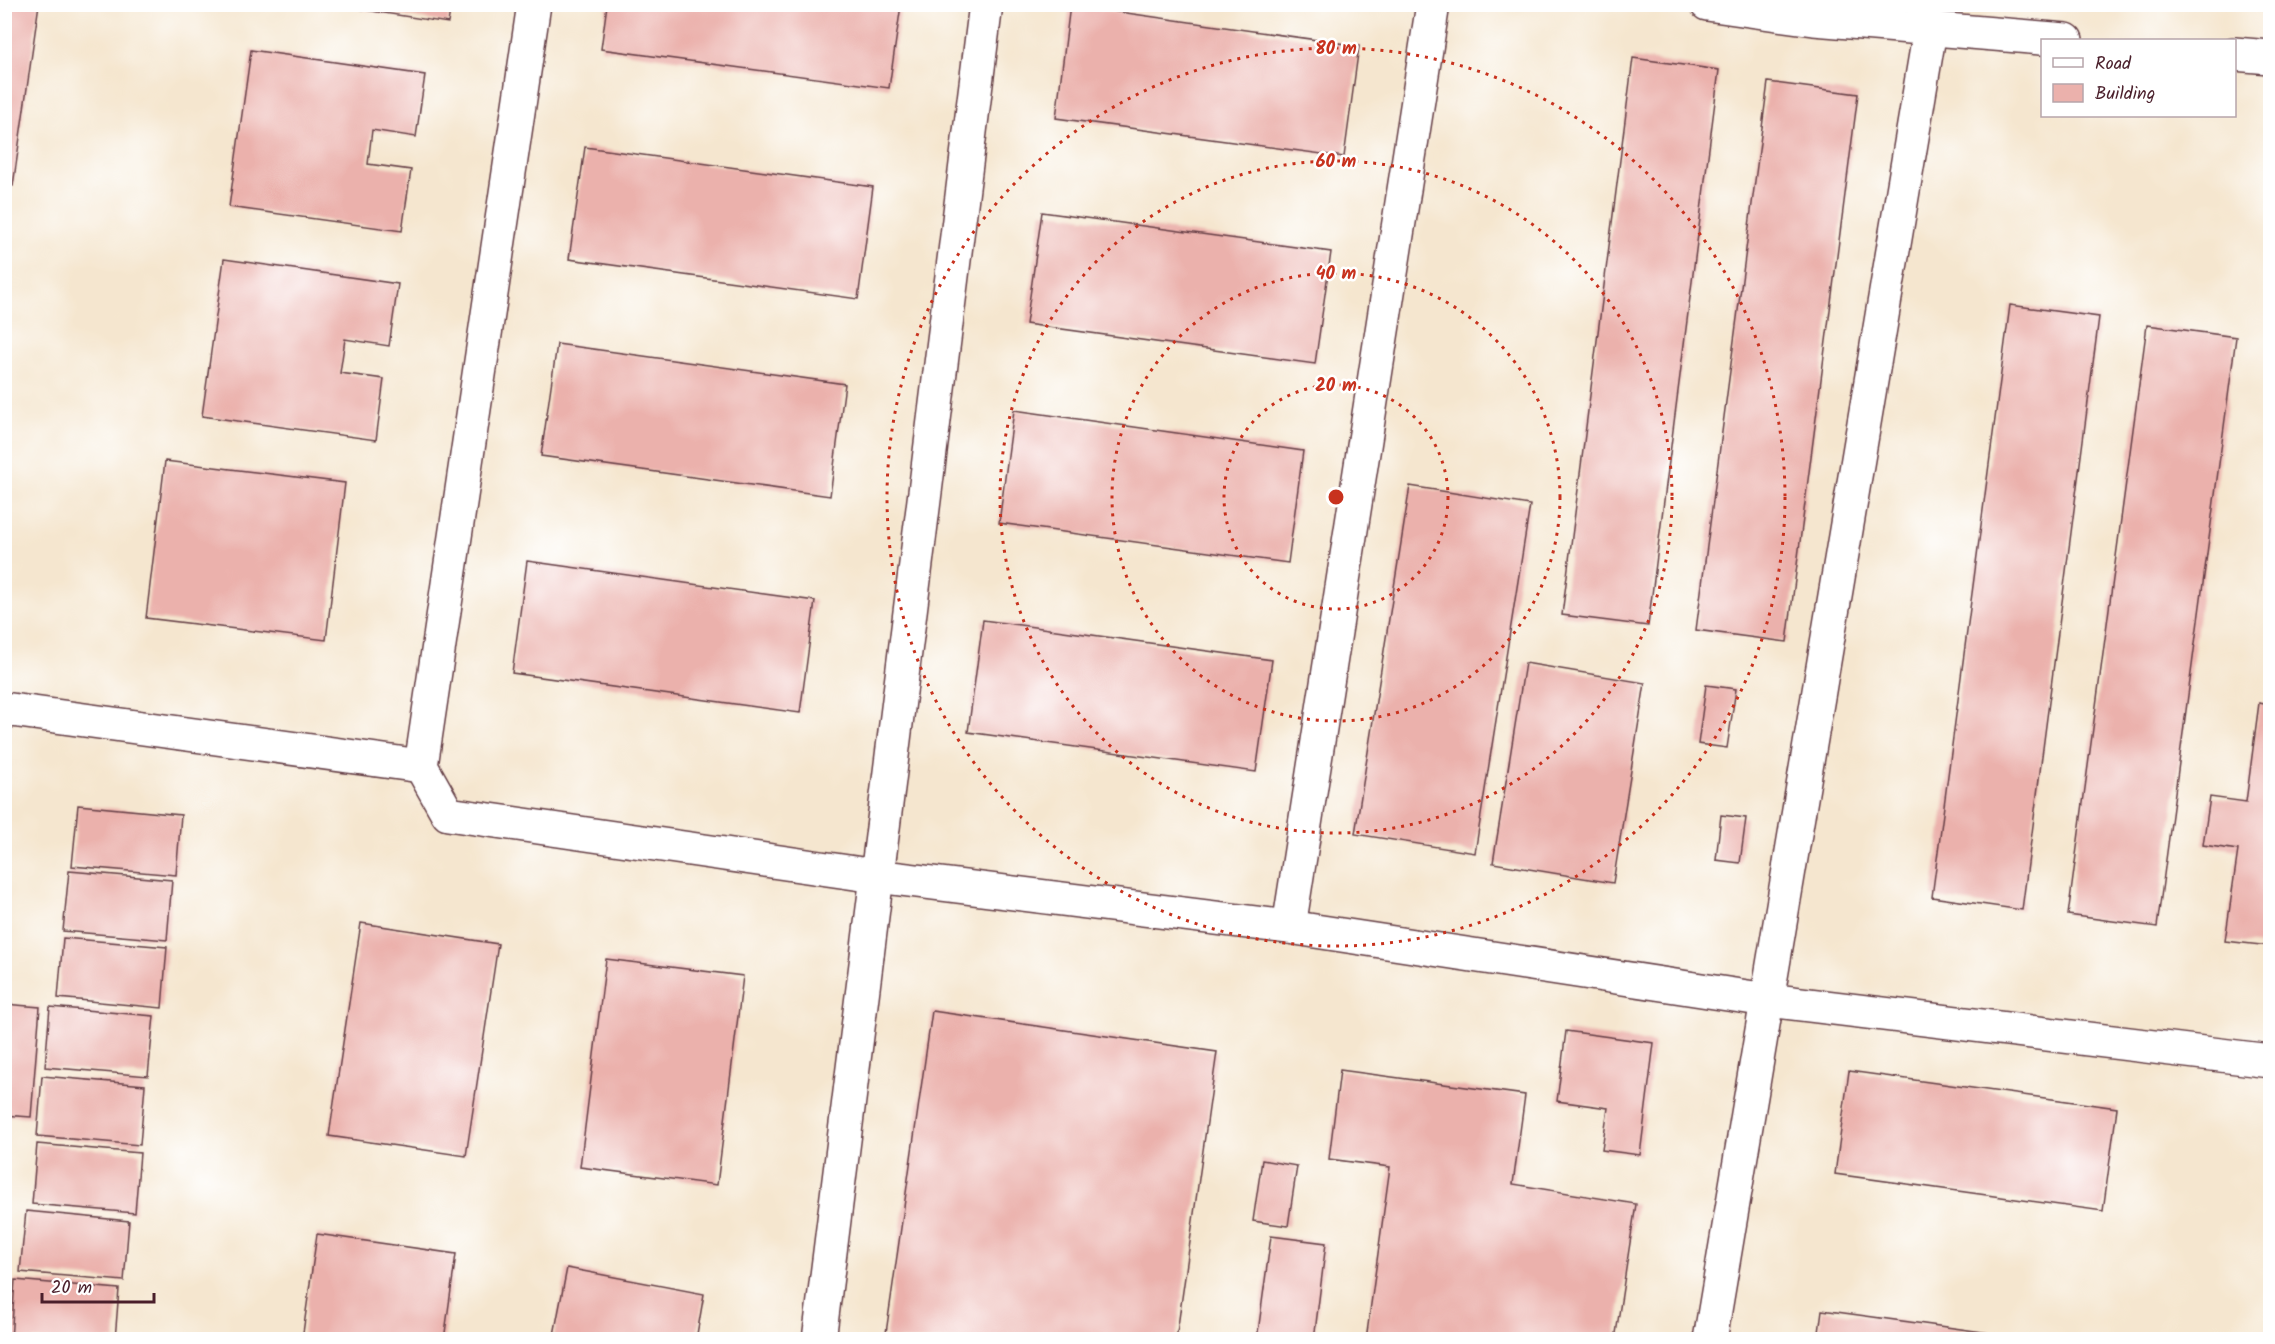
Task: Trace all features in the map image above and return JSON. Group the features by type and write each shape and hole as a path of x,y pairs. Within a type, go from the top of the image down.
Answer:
{"lane":[{"path":"534,4 421,766 448,814 876,876 1289,927 1767,1000 2271,1061"},
{"path":"819,1340 986,4"},
{"path":"1289,927 1433,4"},
{"path":"1707,4 1815,19 2052,39"},
{"path":"1710,1340 1930,30"},
{"path":"2236,54 2271,57"},
{"path":"4,709 421,766"}],"building":[{"path":"4,4 39,4 13,186 4,185"},
{"path":"327,4 451,4 448,23"},
{"path":"607,5 901,5 889,88 601,49"},
{"path":"1070,5 1359,46 1344,157 1056,118"},
{"path":"251,50 425,75 416,137 372,130 368,164 411,170 402,231 229,207"},
{"path":"1633,58 1719,70 1648,626 1562,615"},
{"path":"1768,82 1858,94 1787,642 1696,630"},
{"path":"585,147 873,187 858,299 569,259"},
{"path":"1042,212 1331,252 1315,364 1026,324"},
{"path":"224,259 398,284 389,346 345,339 340,373 384,379 376,440 202,416"},
{"path":"2010,305 2099,317 2022,910 1932,897"},
{"path":"2147,325 2236,337 2157,927 2068,915"},
{"path":"557,344 845,384 830,496 541,456"},
{"path":"1014,410 1303,451 1288,563 999,523"},
{"path":"165,461 345,483 326,640 146,618"},
{"path":"1410,486 1530,505 1475,853 1355,834"},
{"path":"527,561 815,601 800,713 512,673"},
{"path":"983,620 1272,660 1256,772 968,732"},
{"path":"1525,663 1645,683 1613,883 1493,863"},
{"path":"1706,685 1736,689 1727,748 1698,744"},
{"path":"2259,703 2270,705 2270,946 2225,941 2238,850 2203,845 2210,797 2246,802"},
{"path":"78,805 181,815 176,875 72,866"},
{"path":"1721,815 1746,818 1740,863 1716,860"},
{"path":"69,871 172,880 167,940 63,931"},
{"path":"361,923 498,944 466,1156 329,1136"},
{"path":"63,938 167,947 162,1008 58,998"},
{"path":"606,959 743,976 717,1185 580,1167"},
{"path":"4,1004 40,1007 31,1117 4,1115"},
{"path":"50,1007 154,1016 148,1076 45,1067"},
{"path":"932,1011 1217,1052 1176,1340 885,1340"},
{"path":"1566,1031 1654,1043 1640,1155 1602,1150 1608,1108 1557,1101"},
{"path":"1340,1070 1525,1095 1513,1184 1636,1204 1615,1340 1366,1340 1390,1167 1329,1159"},
{"path":"1849,1071 2117,1108 2103,1211 1835,1174"},
{"path":"42,1076 145,1085 140,1145 37,1136"},
{"path":"37,1144 140,1153 135,1213 32,1204"},
{"path":"1262,1160 1297,1166 1288,1226 1253,1221"},
{"path":"26,1211 129,1221 124,1281 20,1272"},
{"path":"317,1234 456,1254 444,1340 302,1340"},
{"path":"1271,1236 1326,1243 1314,1340 1257,1340"},
{"path":"567,1268 704,1294 696,1340 553,1340"},
{"path":"15,1280 119,1289 115,1340 11,1340"},
{"path":"1822,1310 2026,1338 2026,1340 1818,1340"}]}
